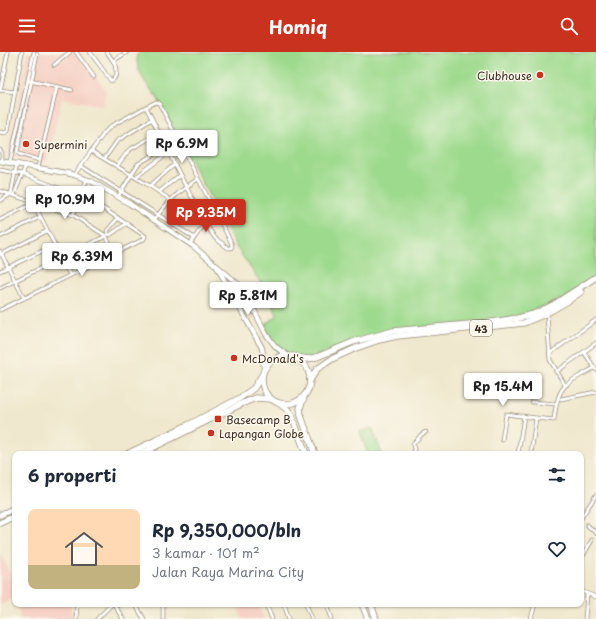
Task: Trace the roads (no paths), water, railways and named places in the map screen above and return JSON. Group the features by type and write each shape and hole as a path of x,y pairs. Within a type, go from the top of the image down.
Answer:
{"highway":[{"name":"43","path":"290,356 307,358 317,357 353,342 393,331 492,322 534,314 553,305 596,277"},
{"name":"43","path":"310,380 317,369 332,359 378,340 397,336 509,325 524,322 558,308 596,282"},
{"path":"133,451 240,398 254,388 270,361 277,357 290,356 300,360 309,372 309,388 300,408 301,416 314,451"},
{"path":"263,372 261,382 264,390 272,399 288,410 292,416 305,451"},
{"path":"279,403 291,404 299,401 305,395"},
{"path":"146,451 241,404 256,398 272,399"},
{"path":"0,515 12,509"},
{"path":"0,523 12,517"},
{"path":"363,607 368,619"},
{"path":"372,607 376,619"}],"main road":[{"path":"1,161 38,167 87,179 118,197 190,244 215,264 243,290 266,334 276,347 290,356"},
{"path":"215,264 262,348 263,372"}],"street":[{"path":"8,52 0,90 15,92"},
{"path":"0,132 5,133 8,131 22,52"},
{"path":"54,65 70,52"},
{"path":"76,52 94,77"},
{"path":"90,52 111,81 115,77 116,72 113,61 107,52"},
{"path":"113,61 126,52"},
{"path":"37,53 33,56 17,152 39,160"},
{"path":"10,162 37,53"},
{"path":"30,81 72,90"},
{"path":"38,167 56,87"},
{"path":"74,175 111,126 146,107 156,102 159,103 218,218 232,242 230,249 215,238 206,223 186,187 146,107"},
{"path":"104,158 117,141 152,119"},
{"path":"117,166 129,150 159,133"},
{"path":"118,197 138,164 166,147"},
{"path":"0,150 2,153 1,161"},
{"path":"91,151 136,177 206,223"},
{"path":"136,177 169,152"},
{"path":"13,195 16,163"},
{"path":"150,186 175,164"},
{"path":"0,201 13,195 26,165"},
{"path":"81,166 193,237"},
{"path":"0,170 22,174 80,196 145,235 144,239 0,310"},
{"path":"159,192 180,175"},
{"path":"73,215 87,179"},
{"path":"154,220 170,199 198,179"},
{"path":"0,191 73,215 106,236 114,253"},
{"path":"35,203 40,217 70,275"},
{"path":"0,220 35,203"},
{"path":"0,236 40,217"},
{"path":"118,218 107,231 108,234 113,234 127,224"},
{"path":"190,244 193,237 206,223 218,218"},
{"path":"24,298 1,253 47,231"},
{"path":"0,288 106,236"},
{"path":"0,271 55,245"},
{"path":"547,313 550,360 565,385"},
{"path":"549,354 596,320"},
{"path":"556,372 596,343"},
{"path":"584,352 594,367"},
{"path":"502,440 506,414 554,420 556,404 561,390 565,385 594,367 596,362"},
{"path":"561,399 596,392"},
{"path":"532,402 556,404"},
{"path":"518,451 524,416"},
{"path":"531,451 536,418"},
{"path":"414,451 413,444 422,434 426,432"},
{"path":"584,513 596,495"},
{"path":"587,525 596,531"},
{"path":"584,554 592,540"},
{"path":"584,592 596,597"},
{"path":"585,619 587,594"},
{"path":"76,619 77,607"},
{"path":"97,619 110,607"},
{"path":"115,607 121,618"},
{"path":"137,607 144,619"},
{"path":"163,607 163,619"},
{"path":"267,607 272,619"},
{"path":"285,607 289,619"},
{"path":"307,607 312,619"},
{"path":"328,607 332,619"},
{"path":"531,619 534,607"}],"place":[{"name":"Clubhouse","path":"540,75"},
{"name":"Supermini","path":"26,144"},
{"name":"McDonald's","path":"234,358"},
{"name":"Basecamp B","path":"218,419"},
{"name":"Lapangan Globe","path":"211,433"}]}
